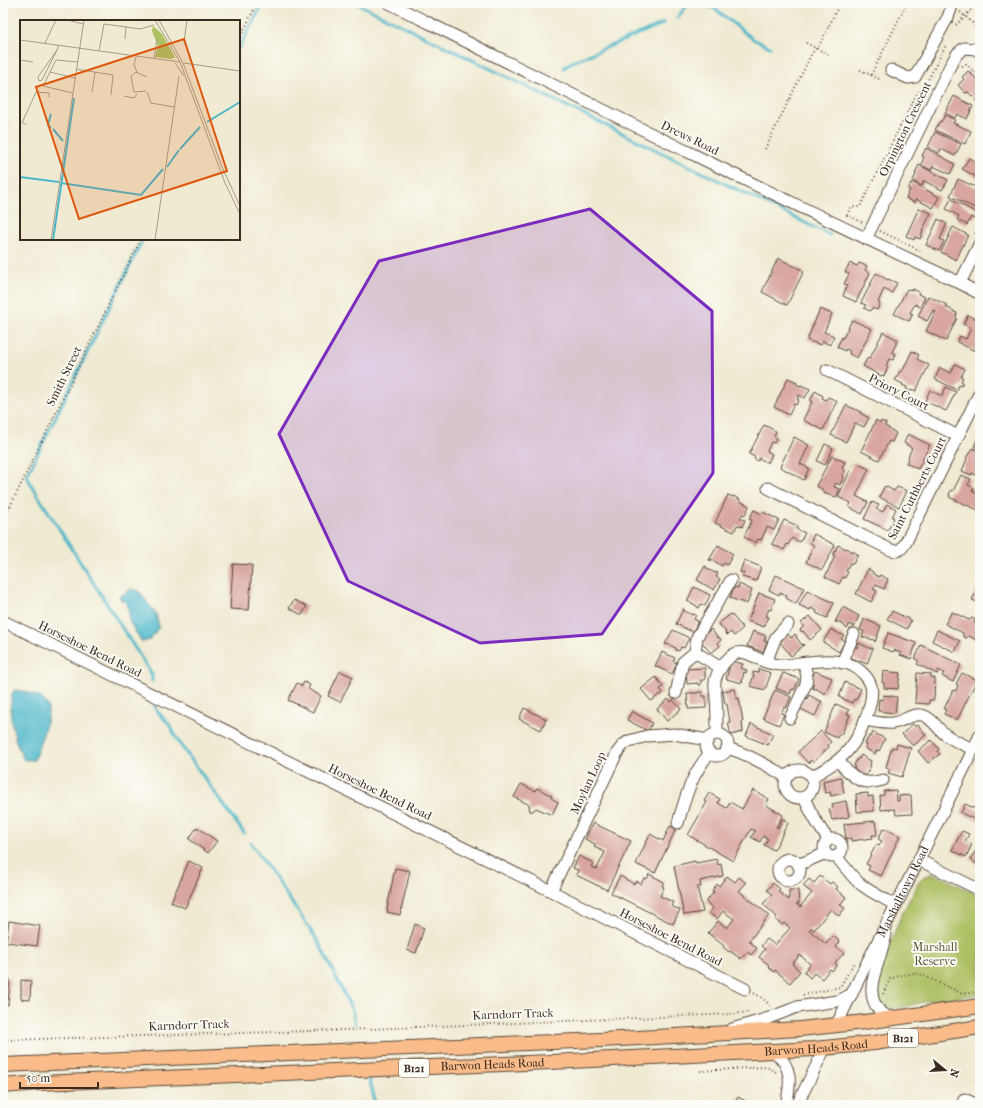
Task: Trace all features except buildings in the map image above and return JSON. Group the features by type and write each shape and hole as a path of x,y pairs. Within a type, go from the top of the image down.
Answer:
{"main road":[{"name":"Barwon Heads Road","path":"3,1065 800,1030 892,1019 980,1006"},
{"name":"Marshalltown Road","path":"825,1048 836,1026"},
{"name":"Barwon Heads Road","path":"3,1086 39,1083 543,1063 774,1052 825,1048 980,1027"}],"street":[{"name":"Drews Road","path":"389,3 729,172 980,294"},
{"path":"891,70 908,78 915,76 948,17 953,4"},
{"name":"Orpington Crescent","path":"866,239 957,54 964,48 976,49 980,53"},
{"path":"960,283 980,243"},
{"name":"Priory Court","path":"827,370 958,436"},
{"name":"Saint Cuthberts Court","path":"768,488 891,550 897,551 905,544 980,392"},
{"path":"676,693 683,662 695,652 697,637 731,580"},
{"name":"Horseshoe Bend Road","path":"3,621 551,891 746,989"},
{"path":"766,662 776,637 788,624"},
{"path":"842,662 854,634"},
{"path":"695,652 721,668"},
{"path":"712,737 723,736 726,738 728,745 726,751 717,756 710,753 707,749 706,743 712,737 717,721 715,682 721,668 730,656 737,652 745,652 766,662 784,665 825,661 842,662 853,666 869,680 871,687 872,694 865,720 858,736 850,748 838,761 812,778"},
{"path":"790,718 806,684 807,676 804,663"},
{"path":"865,720 884,724 894,723 912,716 921,715 932,720 946,735 973,749"},
{"name":"Moylan Loop","path":"551,891 617,753 623,745 629,741 647,736 674,734 712,737"},
{"name":"Marshalltown Road","path":"836,1026 980,735"},
{"path":"727,748 762,762 786,777"},
{"path":"678,823 686,794 702,762 710,753"},
{"path":"838,761 859,780 868,783 883,780"},
{"path":"794,770 808,773 813,782 811,791 804,798 794,798 786,792 784,787 786,777 794,770"},
{"path":"804,798 812,815 829,840"},
{"path":"798,865 831,854 839,855 842,850 842,844 838,840 829,840 824,847 831,854 846,870 859,883 893,910 873,978 872,990 876,1006 880,1011 892,1019"},
{"path":"919,860 980,890"},
{"path":"714,1034 797,1008 833,1002 852,994"},
{"path":"797,1105 825,1048"},
{"path":"774,1052 782,1059 788,1071 789,1080 786,1105"},
{"path":"964,1099 978,1105"}],"path":[{"path":"240,38 257,3"},
{"path":"765,149 812,53 820,44 840,3"},
{"path":"871,75 907,3"},
{"path":"956,25 978,3"},
{"path":"953,4 972,22 980,35"},
{"path":"806,43 828,54"},
{"path":"860,70 879,79"},
{"name":"Smith Street","path":"3,521 141,240"},
{"path":"802,995 840,987 855,960"},
{"path":"873,998 884,993 889,981 892,978 912,974 920,974 961,993 980,991"},
{"path":"746,989 762,998 771,1006"},
{"path":"808,993 811,1005"},
{"path":"764,1008 777,1003"},
{"name":"Karndorr Track","path":"3,1040 344,1030 753,1012"}],"highlighted area":[{"path":"590,209 712,311 713,473 602,634 480,643 348,581 279,434 379,261"}],"green space":[{"name":"Marshall Reserve","path":"930,874 937,875 980,896 980,994 890,1008 879,1000 877,982 879,973 901,916 920,880"}],"water":[{"path":"130,589 139,591 156,614 159,627 150,640 142,642 130,623 129,612 125,601 121,600 119,597"},
{"path":"14,690 28,692 37,696 45,701 47,705 48,716 34,760 24,760 17,745 12,726 10,706"}],"waterway":[{"path":"240,46 263,3"},
{"path":"356,3 830,235"},
{"path":"677,18 689,3"},
{"path":"702,3 715,9 753,39 770,47"},
{"path":"564,68 570,63 664,23"},
{"path":"143,240 27,475 30,483 152,675 152,681"},
{"path":"155,705 156,710 169,724 180,744 244,833"},
{"path":"251,843 318,941 352,1010 355,1023"},
{"path":"369,1078 376,1105"}]}
